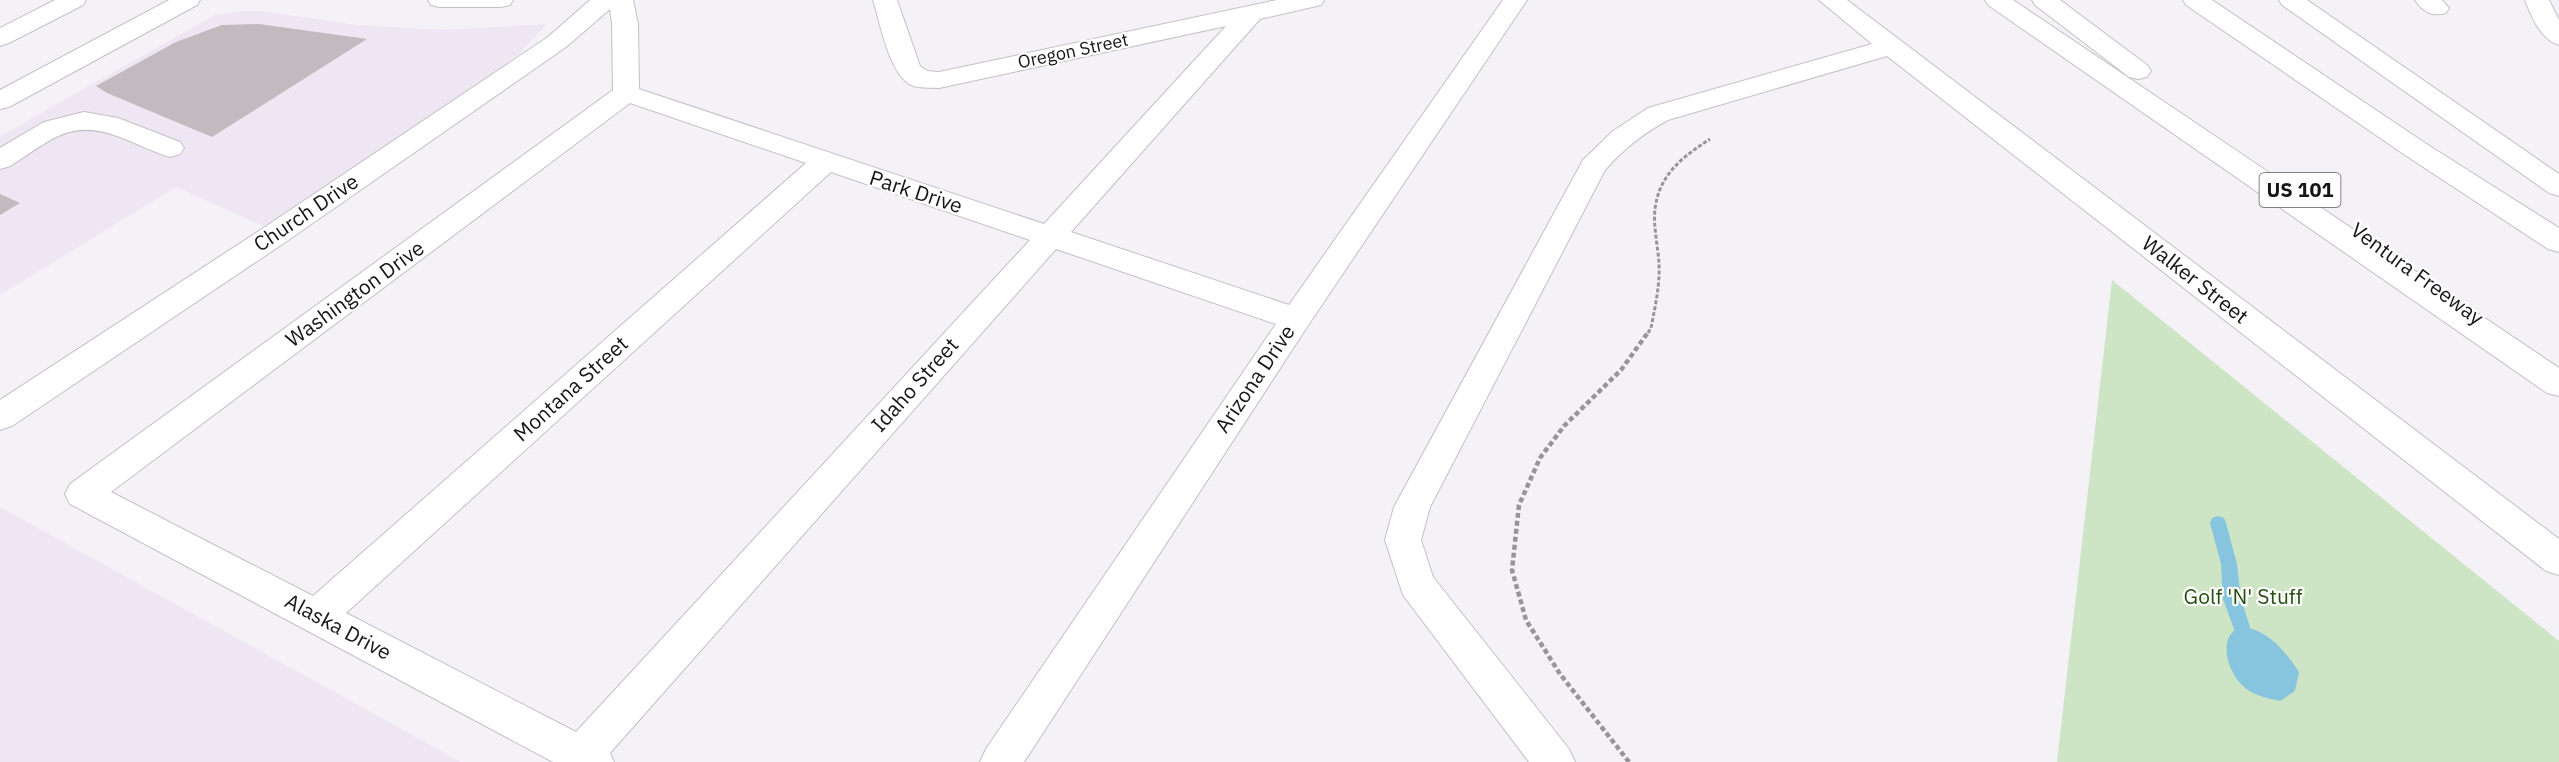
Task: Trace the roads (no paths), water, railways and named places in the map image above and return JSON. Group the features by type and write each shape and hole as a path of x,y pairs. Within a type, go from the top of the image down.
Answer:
{"main road":[{"path":"0,38 74,0"},
{"path":"0,101 188,0"},
{"path":"440,0 501,0"},
{"name":"Church Drive","path":"0,417 276,234 557,42 604,0"},
{"path":"621,0 625,24 626,93"},
{"name":"Oregon Street","path":"885,0 908,69 920,79 939,80 1312,0"},
{"name":"Arizona Drive","path":"1001,762 1296,319 1515,0"},
{"name":"Walker Street","path":"1831,0 2559,560"},
{"path":"1997,0 2559,384"},
{"name":"Ventura Freeway","path":"2044,0 2366,238 2559,376"},
{"path":"2195,0 2559,242"},
{"path":"2290,0 2559,187"},
{"path":"2537,0 2544,17 2559,37"},
{"name":"Idaho Street","path":"587,759 1050,236 1251,14"},
{"path":"1554,762 1416,584 1403,540 1412,507 1593,166 1608,147 1631,129 1658,114 1891,47"},
{"name":"Park Drive","path":"626,93 1296,319"},
{"name":"Washington Drive","path":"83,494 626,93"},
{"path":"0,160 46,133 74,121 97,120 170,148"},
{"name":"Montana Street","path":"317,616 825,162"},
{"name":"Alaska Drive","path":"83,494 587,759"}],"water":[{"path":"2241,627 2268,637 2288,656 2299,672 2295,691 2280,701 2254,693 2241,684 2229,662 2227,645 2229,637"}],"waterway":[{"path":"2218,523 2229,564 2232,599 2241,627"}],"park label":[{"name":"Golf 'N' Stuff","path":"2243,597"}]}
